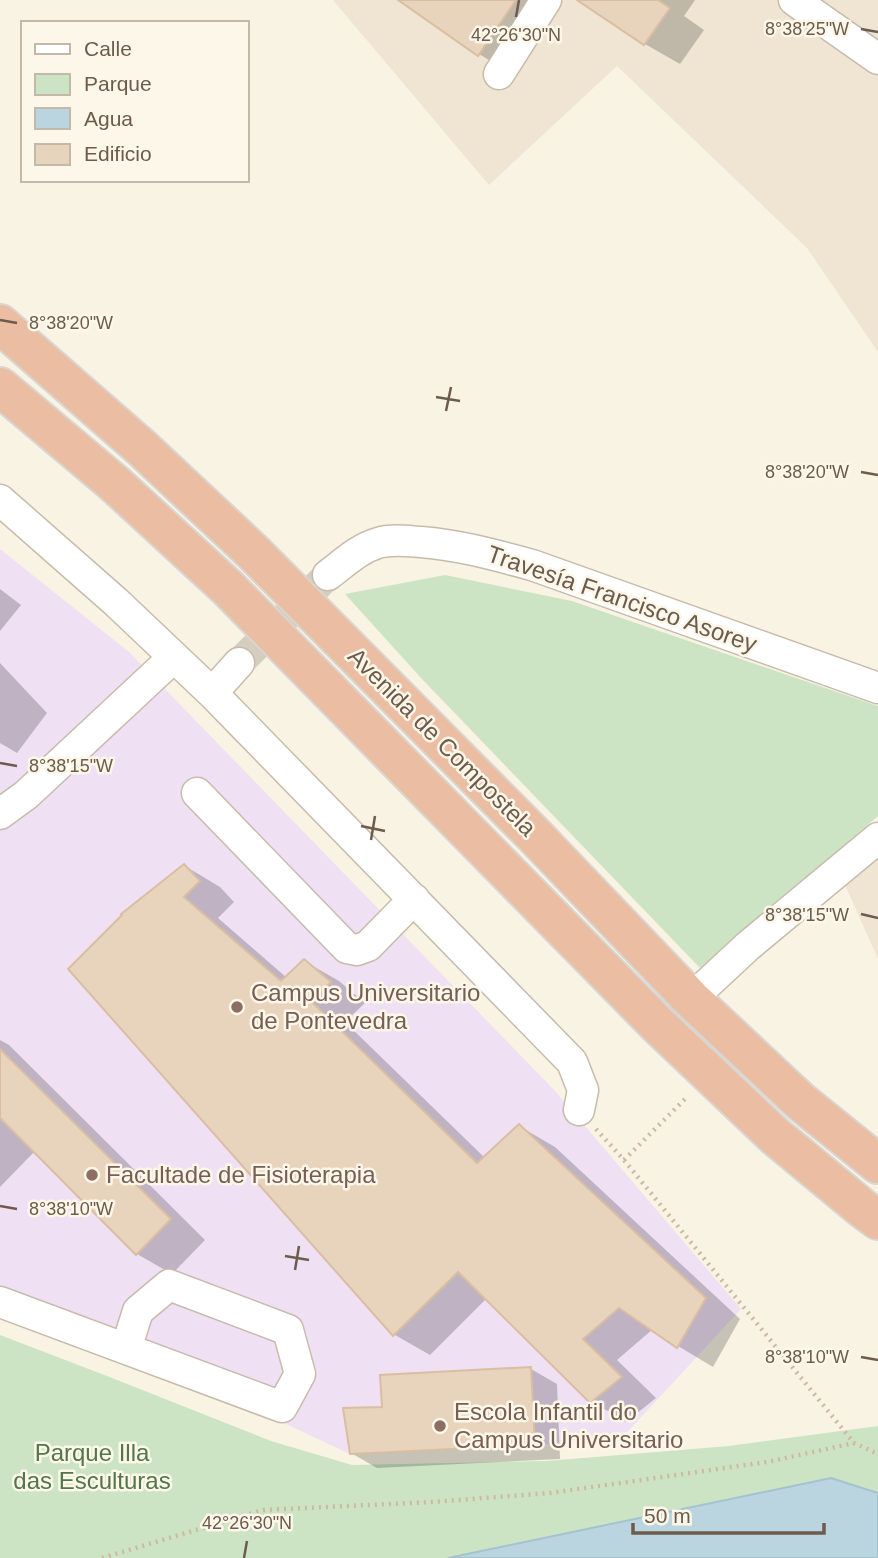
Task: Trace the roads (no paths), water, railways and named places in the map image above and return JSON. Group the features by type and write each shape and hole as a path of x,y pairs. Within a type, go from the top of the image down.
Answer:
{"highway":[{"name":"Avenida de Compostela","path":"0,324 143,449 254,553 535,836 691,999 800,1101 878,1164"},
{"name":"Avenida de Compostela","path":"0,387 115,484 228,588 657,1024 775,1136 878,1220"}],"street":[{"path":"499,74 546,0"},
{"path":"793,0 878,59"},
{"path":"0,500 96,584 212,693 572,1062 583,1090 579,1110"},
{"name":"Travesía Francisco Asorey","path":"328,575 360,550 380,541 447,544 532,565 878,688"},
{"path":"0,814 26,795 174,657"},
{"path":"212,693 239,663"},
{"path":"197,793 347,948 357,950 368,946 414,899"},
{"path":"691,999 748,946 878,838"},
{"path":"0,1302 282,1407 300,1374 288,1330 169,1284 138,1311 127,1349"}],"water":[{"path":"831,1478 878,1493 878,1558 448,1558"}],"tunnel":[{"path":"239,663 328,575"}],"place":[{"name":"Campus Universitario de Pontevedra","path":"237,1007"},
{"name":"Facultade de Fisioterapia","path":"92,1175"},
{"name":"Escola Infantil do Campus Universitario","path":"440,1426"}],"park label":[{"name":"Parque Illa das Esculturas","path":"92,1467"}]}
